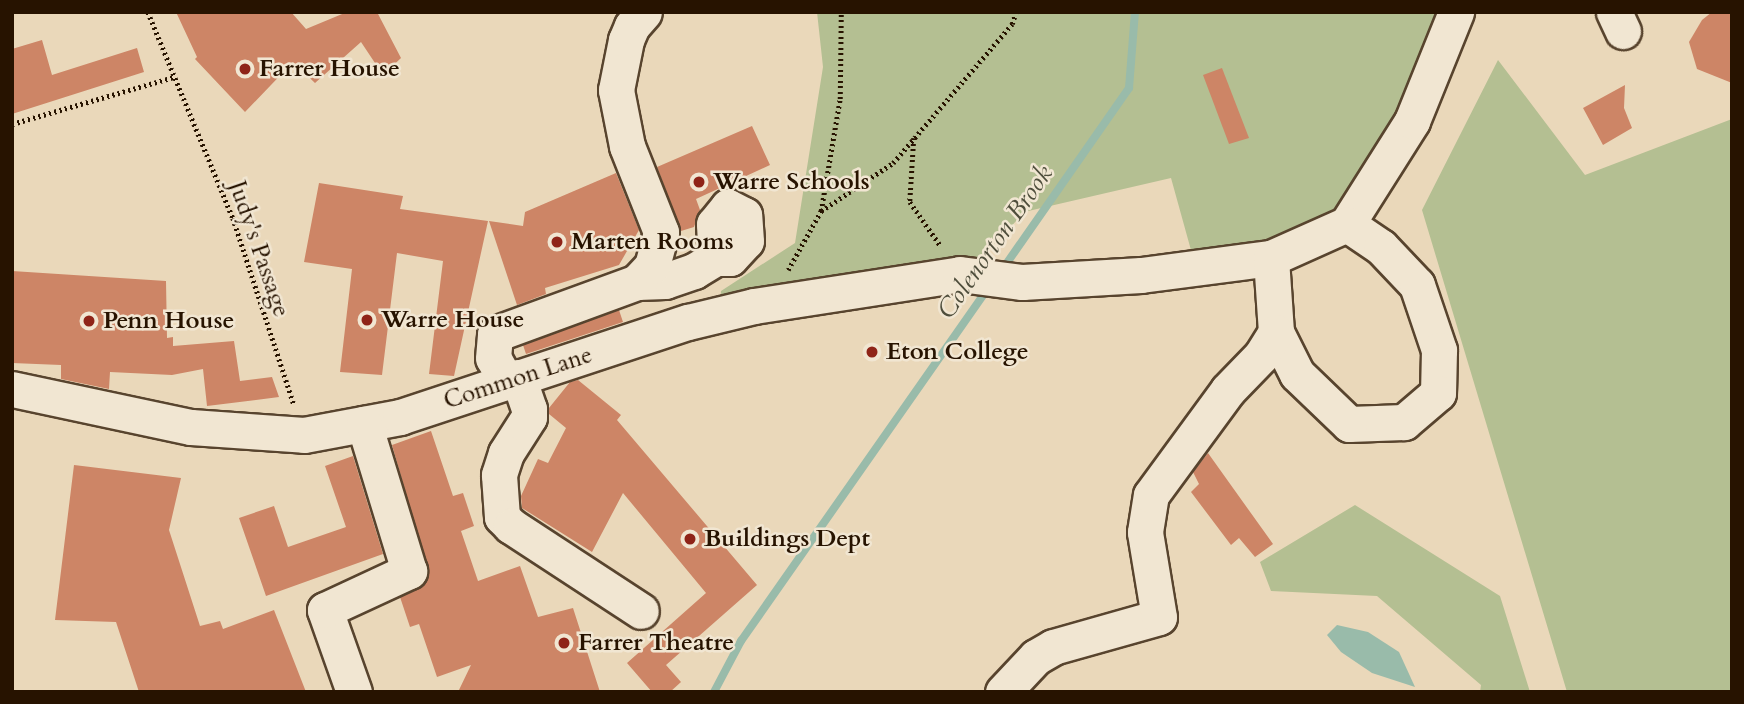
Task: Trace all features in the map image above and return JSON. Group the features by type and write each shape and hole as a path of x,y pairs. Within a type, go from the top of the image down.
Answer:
{"street":[{"path":"637,282 652,266 661,232 627,146 617,90 626,40 632,26 644,12"},
{"path":"1346,224 1381,247 1417,285 1439,350 1438,393 1404,422 1349,424 1297,374 1276,332 1271,258 1346,224 1412,121 1456,12"},
{"path":"641,611 511,526 502,517 499,475 506,453 525,427 529,409 512,379 493,358 495,334 637,282 665,281 694,271 716,258"},
{"name":"Common Lane","path":"12,390 191,427 304,435 400,417 688,323 754,306 960,274 1022,282 1141,275 1271,258"},
{"path":"1003,692 1036,657 1054,647 1159,617 1145,532 1151,495 1228,390 1261,356 1276,332"},
{"path":"354,692 325,610 408,571 364,424"}],"path":[{"name":"Judy's Passage","path":"148,12 233,218 304,435"},
{"path":"754,306 793,265 821,211 840,99 841,12"},
{"path":"821,211 893,163 1012,24 1016,12"},
{"path":"12,124 174,76"},
{"path":"914,137 910,202 960,274"}],"shaded area":[{"path":"817,12 1454,12 1344,210 1289,237 1194,261 1171,178 1024,212 978,264 720,304 721,291 795,243 823,67"},
{"path":"1498,60 1585,175 1732,119 1732,692 1567,692 1422,210"},
{"path":"1355,505 1500,596 1530,692 1480,692 1481,685 1377,596 1271,591 1260,562"},
{"path":"1337,625 1368,632 1399,652 1415,687 1372,673 1341,652 1327,635"}],"building":[{"name":"Farrer House","path":"176,12 291,12 306,29 347,12 377,12 401,58 383,75 361,42 315,83 293,62 245,112 195,59 197,57"},
{"path":"1712,12 1732,12 1732,83 1697,69 1689,42 1702,20"},
{"path":"42,40 52,75 137,48 144,72 12,114 12,49"},
{"path":"1222,68 1249,138 1229,144 1203,75"},
{"path":"1625,85 1624,108 1632,128 1603,145 1583,108"},
{"name":"Warre Schools","path":"752,126 770,165 696,199 700,210 694,227 681,231 657,167"},
{"name":"Marten Rooms","path":"616,173 639,230 619,265 545,288 546,294 517,305 489,221 523,226 525,212"},
{"name":"Warre House","path":"319,183 403,196 400,209 488,221 454,376 429,374 443,261 397,253 382,375 340,372 352,269 304,262"},
{"name":"Penn House","path":"12,271 166,281 167,338 173,337 173,346 234,341 240,381 272,377 279,397 207,406 203,369 172,375 110,372 109,389 61,379 61,365 12,363"},
{"path":"619,310 623,322 526,354 523,345"},
{"path":"578,380 621,415 617,420 757,585 666,665 681,682 670,692 652,692 627,663 706,593 623,493 592,552 522,508 521,496 538,459 548,463 566,428 549,414 549,408 570,382"},
{"path":"431,431 453,496 463,493 474,526 461,531 478,581 520,566 538,617 573,608 600,692 458,692 471,665 437,677 419,624 410,627 400,597 424,584 429,574 392,445"},
{"path":"1208,453 1273,544 1255,557 1239,538 1231,545 1191,492 1199,484 1193,472"},
{"path":"353,456 383,554 266,596 239,518 274,506 288,547 346,527 325,466"},
{"path":"74,465 181,478 169,530 200,626 220,621 223,629 274,610 306,692 139,692 116,622 55,620"}],"waterway":[{"name":"Colenorton Brook","path":"1002,270 1129,88 1135,12"},
{"name":"Colenorton Brook","path":"714,692 741,641 990,286"}],"place":[{"name":"Farrer House","path":"245,69"},
{"name":"Warre Schools","path":"699,182"},
{"name":"Marten Rooms","path":"557,242"},
{"name":"Warre House","path":"367,320"},
{"name":"Penn House","path":"89,321"},
{"name":"Eton College","path":"872,352"},
{"name":"Buildings Dept","path":"690,539"},
{"name":"Farrer Theatre","path":"564,643"}]}
